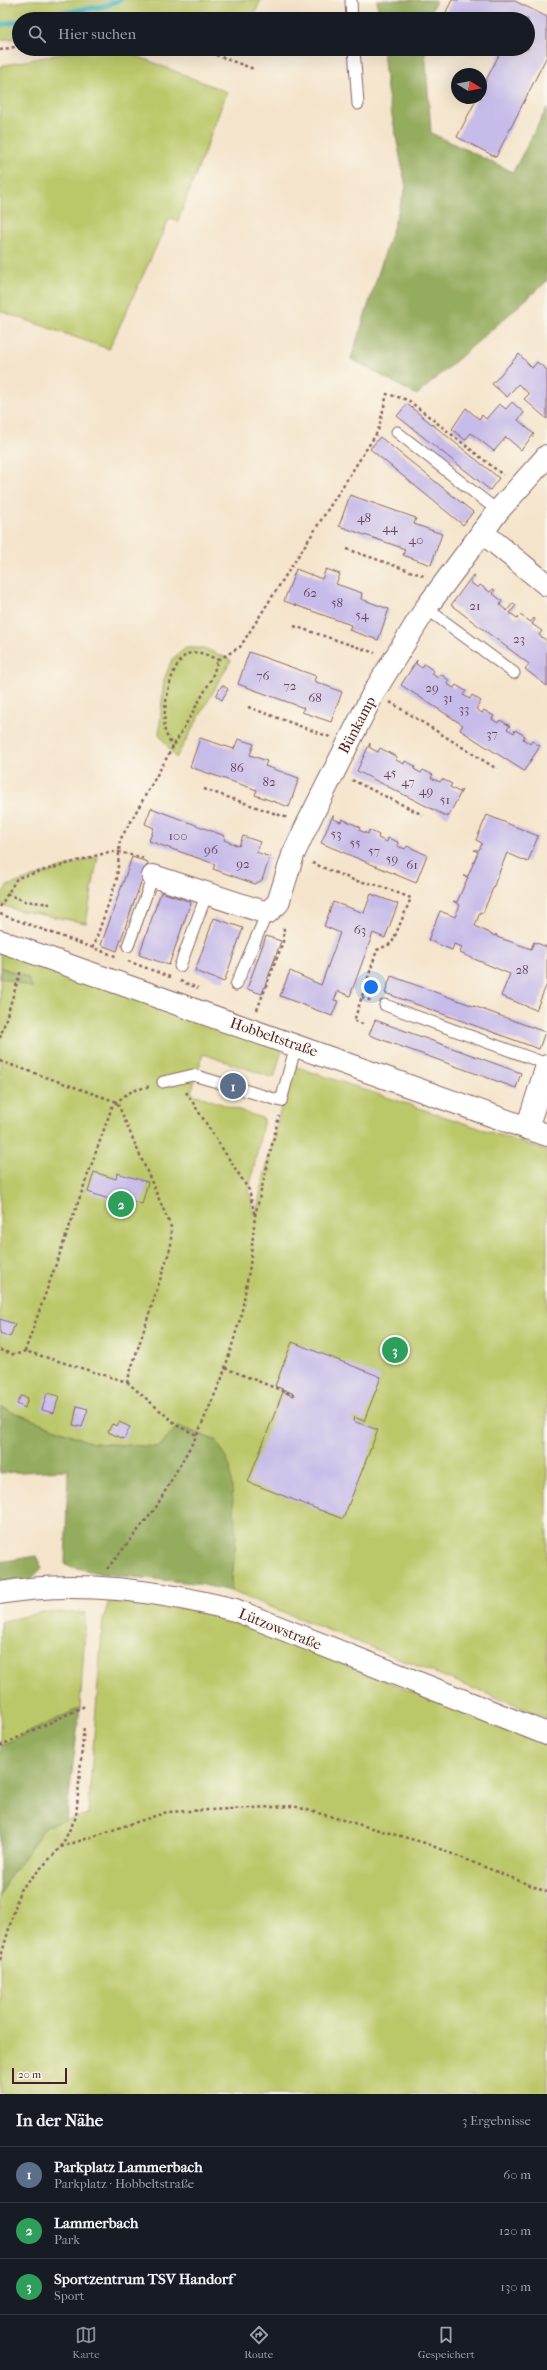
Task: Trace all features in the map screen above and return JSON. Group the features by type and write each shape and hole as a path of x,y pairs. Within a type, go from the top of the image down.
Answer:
{"street":[{"name":"Bünkamp","path":"272,908 293,855 332,771 374,692 394,659 426,608 482,532 517,487 547,456"},
{"path":"482,532 547,585"},
{"path":"153,876 207,893 272,908"},
{"name":"Hobbeltstraße","path":"0,941 547,1135"},
{"path":"527,1128 547,1065"},
{"name":"Lützowstraße","path":"0,1593 62,1587 94,1587 183,1597 235,1610 547,1734"}],"lane":[{"path":"351,0 352,12"},
{"path":"355,56 358,104"},
{"path":"396,432 498,511"},
{"path":"426,608 514,673"},
{"path":"128,946 153,876"},
{"path":"180,966 207,893"},
{"path":"236,985 272,908"},
{"path":"385,1005 547,1065"},
{"path":"163,1082 193,1075 281,1101 296,1045"}],"path":[{"path":"0,50 12,47"},
{"path":"218,56 254,69"},
{"path":"93,948 117,878 120,840 211,680 218,660 240,647 378,431 387,394 408,400 517,487"},
{"path":"347,549 444,584"},
{"path":"294,626 394,659"},
{"path":"173,748 165,731 169,680 178,662 190,652 201,653 218,660"},
{"path":"374,692 497,769"},
{"path":"248,707 346,743"},
{"path":"332,771 423,815"},
{"path":"204,789 307,824"},
{"path":"0,907 17,878 109,852 119,852"},
{"path":"293,855 356,881 374,884 411,898 392,943 377,950 354,1021 363,1024"},
{"path":"8,894 25,901 50,904"},
{"path":"257,1010 283,942 284,921 272,908"},
{"path":"0,1038 26,951"},
{"path":"0,1061 117,1102 171,1227 171,1246 127,1382"},
{"path":"176,1078 249,1190 255,1216"},
{"path":"25,1351 112,1107 127,1092 163,1082"},
{"path":"94,1587 155,1509 198,1435 225,1368 241,1316 250,1265 255,1216 280,1115 281,1101"},
{"path":"0,1350 16,1355 25,1351 127,1382 178,1426 198,1435"},
{"path":"225,1368 293,1395"},
{"path":"0,1746 85,1706"},
{"path":"0,1960 20,1890 61,1847 76,1817 84,1726"},
{"path":"61,1847 167,1812 293,1806 425,1843 547,1892"}],"green space":[{"path":"30,0 261,0 255,12 12,12 12,39 0,40 0,5"},
{"path":"377,0 436,0 432,12 378,12"},
{"path":"49,56 137,56 227,92 178,221 169,219 109,349 0,311 0,66"},
{"path":"384,56 426,56 431,133 513,172 547,108 547,281 417,395 351,359 406,187 387,90"},
{"path":"186,648 204,648 231,660 176,758 159,734 164,680 172,659"},
{"path":"98,856 86,923 17,910 0,904 0,898 7,886"},
{"path":"0,951 282,1050 274,1078 203,1054 191,1093 264,1119 249,1190 255,1215 291,1065 547,1151 547,1718 231,1591 236,1536 217,1441 178,1426 159,1447 92,1443 0,1407 0,977 33,988 27,977 0,967"},
{"path":"0,967 27,977 33,988 0,977"},
{"path":"0,1407 92,1443 159,1447 178,1426 217,1441 230,1467 236,1536 231,1591 194,1583 103,1574 65,1565 68,1470 0,1473"},
{"path":"36,1556 42,1568 30,1580 0,1584 0,1562"},
{"path":"109,1601 182,1608 233,1620 547,1745 547,2094 0,2094 0,1896 6,1882 46,1826 88,1814 103,1619"},
{"path":"42,1612 86,1613 80,1708 0,1746 0,1622"},
{"path":"80,1708 66,1820 46,1826 6,1882 0,1896 0,1746"}],"building":[{"path":"452,0 513,0 547,17 547,56 496,157 457,137 474,104 487,104 487,78 498,56 535,56 535,12 446,12"},
{"path":"519,354 532,368 537,362 547,370 547,419 524,399 529,394 518,384 507,397 492,384"},
{"path":"512,402 524,413 518,420 534,434 521,450 506,437 494,451 471,433 465,440 452,429 466,408 479,419 482,415 486,419 499,404 506,409"},
{"path":"407,404 499,478 490,490 397,416"},
{"path":"380,437 473,512 463,525 370,449"},
{"path":"350,495 416,518 414,524 442,534 431,565 403,555 405,549 339,526"},
{"path":"296,569 322,579 326,569 340,574 336,584 362,593 361,599 389,609 378,640 349,630 351,625 284,601"},
{"path":"473,575 475,576 470,582 478,588 480,585 490,592 493,589 495,590 492,593 502,601 500,605 507,611 513,603 516,605 510,613 517,618 520,615 531,622 534,618 535,620 532,624 542,631 539,635 547,641 547,686 525,669 529,664 451,605"},
{"path":"249,652 316,676 314,681 342,692 331,722 302,712 304,708 238,684"},
{"path":"417,660 416,664 422,668 424,664 434,671 432,674 438,678 440,674 449,680 447,684 454,688 456,685 466,691 463,695 470,699 472,695 481,701 476,709 482,713 484,710 494,716 492,719 498,723 500,720 510,726 507,729 514,733 515,730 525,736 523,739 530,744 532,741 540,746 524,771 460,730 463,725 401,685"},
{"path":"222,685 228,689 222,700 216,696"},
{"path":"200,738 234,749 238,739 254,744 250,755 267,761 265,766 299,778 289,807 255,795 257,790 190,767"},
{"path":"370,743 370,748 378,752 380,748 397,757 396,760 404,764 405,761 415,766 414,769 421,773 423,770 433,775 431,778 440,782 442,779 452,784 450,787 459,792 462,790 448,817 357,771"},
{"path":"151,808 225,836 224,840 239,846 243,836 260,842 256,852 270,857 262,880 255,884 213,869 215,864 149,841 154,828 145,824"},
{"path":"333,815 333,819 341,822 342,819 360,827 359,830 368,834 369,830 379,835 378,838 387,842 388,838 398,842 397,846 405,849 407,846 427,855 416,883 321,843"},
{"path":"487,815 538,836 528,862 507,853 483,913 480,912 475,926 495,936 496,934 497,937 531,949 534,942 547,947 547,984 536,1010 501,996 510,974 460,953 462,947 454,944 452,950 428,940 440,911 455,917 460,905 453,901 457,902 468,877 463,876 468,876 478,852 474,850 479,850 482,843 476,840"},
{"path":"132,857 148,862 117,951 101,945"},
{"path":"161,892 191,902 169,965 139,955"},
{"path":"371,894 398,904 385,938 373,933 350,996 338,991 334,1000 338,1001 332,1016 280,996 290,971 321,985 340,933 324,926 333,902 364,913"},
{"path":"214,918 243,928 224,982 195,971"},
{"path":"266,936 281,941 262,994 247,989"},
{"path":"391,976 545,1032 539,1049 385,993"},
{"path":"375,1020 521,1073 516,1088 369,1035"},
{"path":"94,1172 116,1179 117,1173 148,1182 142,1204 111,1195 109,1199 88,1192"},
{"path":"0,1319 15,1324 10,1337 0,1333"},
{"path":"292,1342 381,1377 364,1421 354,1417 353,1421 378,1430 343,1519 248,1482 283,1392 293,1396 294,1394 275,1386"},
{"path":"47,1393 59,1396 54,1413 42,1410"},
{"path":"21,1396 28,1398 25,1408 17,1404"},
{"path":"77,1406 88,1409 82,1427 73,1425"},
{"path":"119,1422 130,1427 124,1439 108,1432 112,1424 117,1426"}],"waterway":[{"path":"69,12 105,6 120,0"},
{"path":"0,25 12,22"}],"place":[{"name":"Parkplatz Lammerbach","path":"233,1086"},
{"name":"Lammerbach","path":"121,1204"},
{"name":"Sportzentrum TSV Handorf","path":"395,1350"}]}
